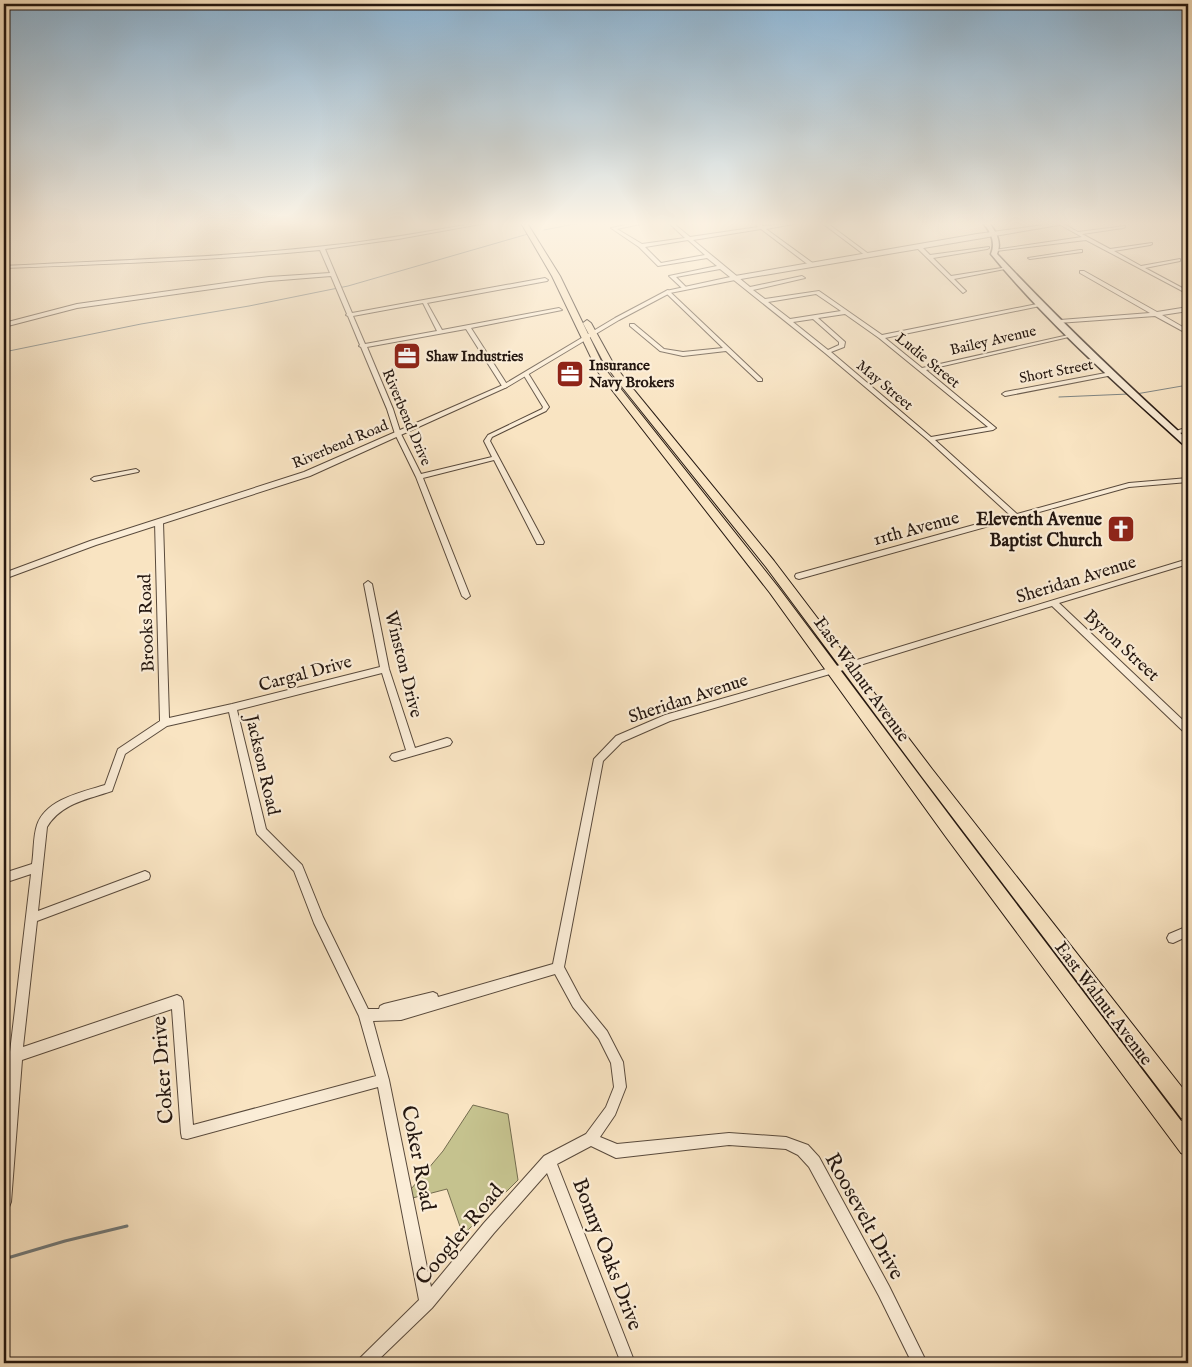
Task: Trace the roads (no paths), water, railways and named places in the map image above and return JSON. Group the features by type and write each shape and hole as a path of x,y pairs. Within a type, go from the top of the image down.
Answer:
{"main road":[{"name":"East Walnut Avenue","path":"563,287 587,336"},
{"name":"East Walnut Avenue","path":"568,287 601,370 715,505 770,564 1001,869 1188,1111"},
{"path":"1025,287 1111,374 1188,444"},
{"name":"East Walnut Avenue","path":"715,505 774,590 952,832 1183,1128 1188,1146"}],"street":[{"path":"4,325 77,306 214,287"},
{"name":"Riverbend Drive","path":"337,287 390,409 398,434 419,477 466,596"},
{"path":"349,315 506,287"},
{"name":"Riverbend Road","path":"4,576 93,543 307,474 505,386 587,336 668,292 690,287"},
{"name":"May Street","path":"745,287 827,352 930,439 1015,516"},
{"path":"748,289 759,287"},
{"path":"958,287 963,292"},
{"path":"1108,287 1188,332"},
{"path":"1177,287 1188,293"},
{"path":"668,292 760,380"},
{"name":"Ludie Street","path":"764,301 817,292 881,337 993,428 930,439"},
{"path":"424,301 440,332"},
{"path":"881,337 1040,304"},
{"path":"1060,322 1157,314 1188,309"},
{"path":"362,346 559,310"},
{"path":"789,321 847,312"},
{"path":"815,318 842,342 842,346 827,352"},
{"path":"632,326 662,350 672,355 727,349"},
{"path":"468,327 505,386"},
{"name":"Bailey Avenue","path":"920,370 1071,334"},
{"path":"526,374 546,407 544,410 487,439 487,442 540,542"},
{"name":"Short Street","path":"1004,394 1111,374"},
{"path":"1176,432 1188,429"},
{"path":"419,477 496,458"},
{"path":"94,479 136,471"},
{"name":"11th Avenue","path":"799,576 1129,485 1188,480"},
{"name":"Brooks Road","path":"159,522 165,723"},
{"name":"Sheridan Avenue","path":"558,968 599,759 619,739 668,718 847,666 1188,561"},
{"name":"Winston Drive","path":"368,584 385,668 411,751"},
{"name":"Byron Street","path":"1054,603 1188,730"},
{"name":"Cargal Drive","path":"232,708 385,668"},
{"name":"Jackson Road","path":"56,808 109,788 121,752 165,723 232,708 260,831 298,868 318,919 365,1015 383,1080"},
{"path":"396,756 447,742"},
{"path":"4,1202 10,1058 32,918 42,826 46,816 56,808"},
{"path":"4,878 38,867"},
{"path":"32,918 145,876"},
{"path":"1173,938 1188,931"},
{"path":"365,1015 401,1014 558,968 577,1003 603,1035 617,1062 620,1087 611,1111 591,1139"},
{"name":"Coker Drive","path":"10,1058 177,1001 187,1133 383,1080"},
{"name":"Coker Road","path":"383,1080 426,1303"},
{"name":"Coogler Road","path":"365,1363 426,1303 549,1161 591,1139"},
{"name":"Roosevelt Drive","path":"591,1139 616,1151 729,1139 786,1143 803,1150 814,1162 884,1291 920,1363"},
{"name":"Bonny Oaks Drive","path":"549,1161 628,1363"}],"waterway":[{"path":"4,352 141,324 249,306 344,287"},
{"path":"1136,394 1188,385"},
{"path":"1059,397 1129,394"},
{"path":"4,1259 65,1241 127,1226"}],"place":[{"name":"Shaw Industries","path":"407,356"},
{"name":"Insurance Navy Brokers","path":"570,374"},
{"name":"Eleventh Avenue Baptist Church","path":"1121,529"}]}
